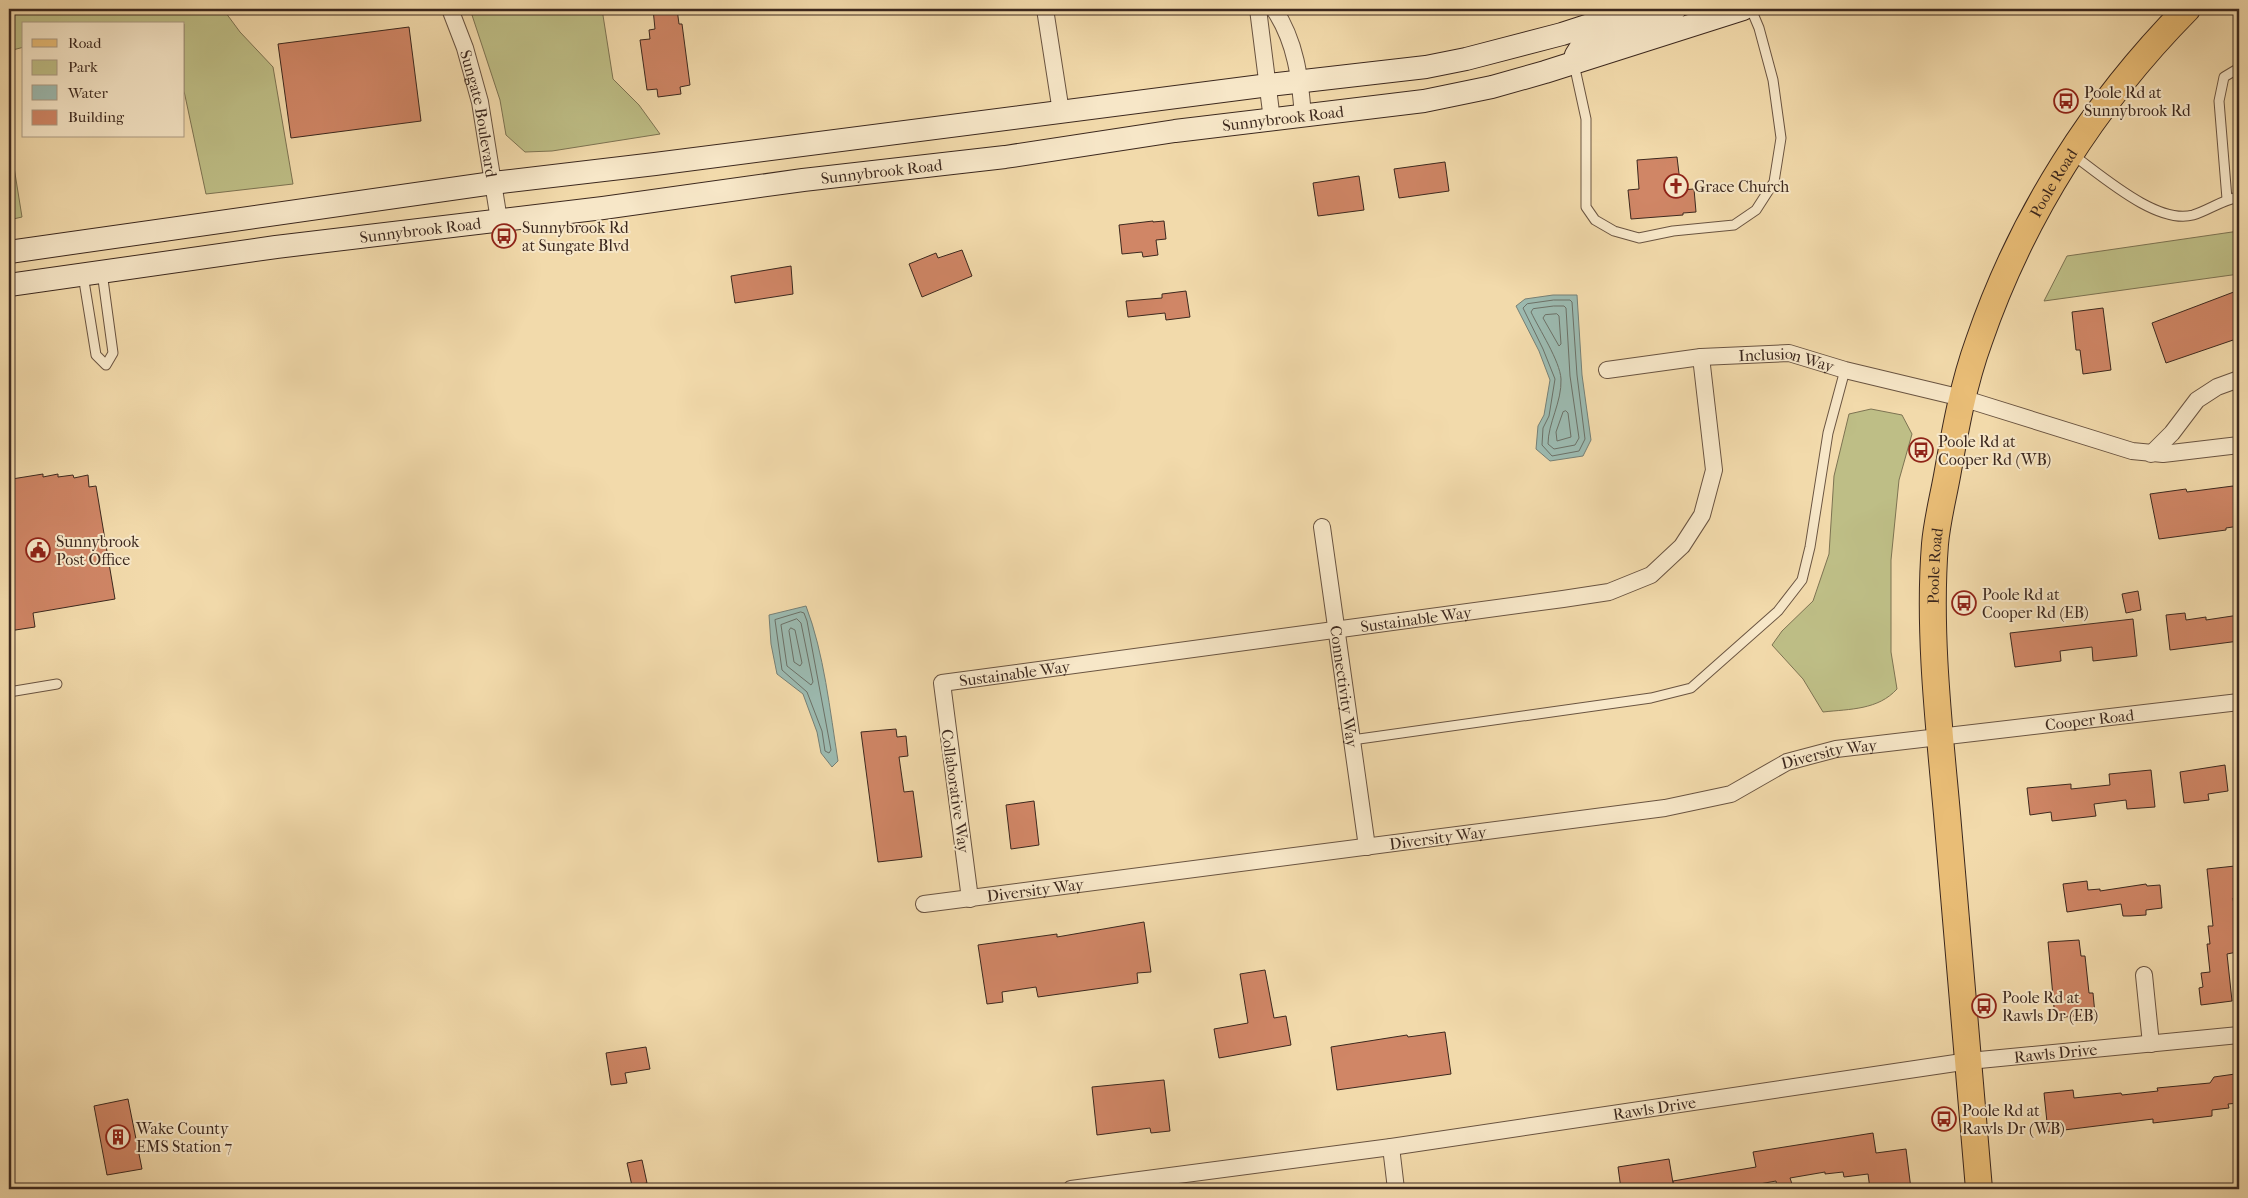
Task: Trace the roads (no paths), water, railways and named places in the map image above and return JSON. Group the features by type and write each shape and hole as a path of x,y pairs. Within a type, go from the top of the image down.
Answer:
{"main road":[{"name":"Sunnybrook Road","path":"9,252 493,183 1269,85 1301,83 1426,67 1466,59 1562,34 1639,9"},
{"path":"1574,64 1580,47 1664,18 1675,9"},
{"name":"Sunnybrook Road","path":"9,286 276,247 803,180 1005,157 1165,132 1424,101 1492,87 1574,64 1743,9"},
{"name":"Poole Road","path":"1979,1189 1940,737 1933,610 1935,542 1962,398 1978,341 2040,201 2070,154 2131,69 2171,18 2187,9"}],"street":[{"name":"Sungate Boulevard","path":"450,9 465,48 480,102 499,220"},
{"path":"1045,9 1061,112"},
{"path":"1258,9 1272,120"},
{"path":"1274,9 1296,53 1301,83 1303,116"},
{"name":"Inclusion Way","path":"1608,370 1701,357 1789,353 1845,370 1962,398 2132,451 2151,454 2180,453 2239,444"},
{"name":"Sustainable Way","path":"942,683 1609,592 1651,575 1682,546 1702,515 1714,470 1701,357"},
{"path":"2151,454 2172,433 2197,400 2217,387 2239,379"},
{"name":"Connectivity Way","path":"1322,527 1367,847"},
{"name":"Collaborative Way","path":"942,683 970,899"},
{"name":"Cooper Road","path":"1940,737 2239,702"},
{"name":"Diversity Way","path":"924,904 1665,808 1731,794 1787,762 1836,749 1940,737"},
{"path":"2144,975 2151,1044"},
{"name":"Rawls Drive","path":"1071,1189 1391,1147 1968,1061 2239,1035"},
{"path":"1391,1147 1396,1189"}],"lane":[{"path":"1574,64 1586,119 1586,207 1595,220 1614,231 1639,238 1673,231 1734,226 1756,210 1774,182 1781,138 1773,80 1759,28 1751,9"},
{"path":"2227,199 2218,101 2224,77 2239,68"},
{"path":"2070,154 2136,200 2169,215 2192,215 2227,199 2239,197"},
{"path":"92,273 113,353 106,365 96,355 92,273"},
{"path":"1352,740 1651,698 1691,688 1778,611 1802,580 1810,547 1828,433 1845,370"},
{"path":"9,692 57,684"}],"water":[{"path":"1553,295 1577,295 1582,375 1591,440 1583,456 1550,461 1536,449 1538,426 1544,415 1550,380 1539,351 1516,306 1525,299"},
{"path":"806,606 822,663 829,702 838,761 832,767 821,753 817,732 803,694 777,674 771,644 769,615"}],"place":[{"name":"Poole Rd at Sunnybrook Rd","path":"2066,101"},
{"name":"Grace Church","path":"1676,186"},
{"name":"Sunnybrook Rd at Sungate Blvd","path":"504,236"},
{"name":"Poole Rd at Cooper Rd (WB)","path":"1921,450"},
{"name":"Sunnybrook Post Office","path":"38,550"},
{"name":"Poole Rd at Cooper Rd (EB)","path":"1964,603"},
{"name":"Poole Rd at Rawls Dr (EB)","path":"1984,1006"},
{"name":"Poole Rd at Rawls Dr (WB)","path":"1944,1119"},
{"name":"Wake County EMS Station 7","path":"118,1137"}]}
